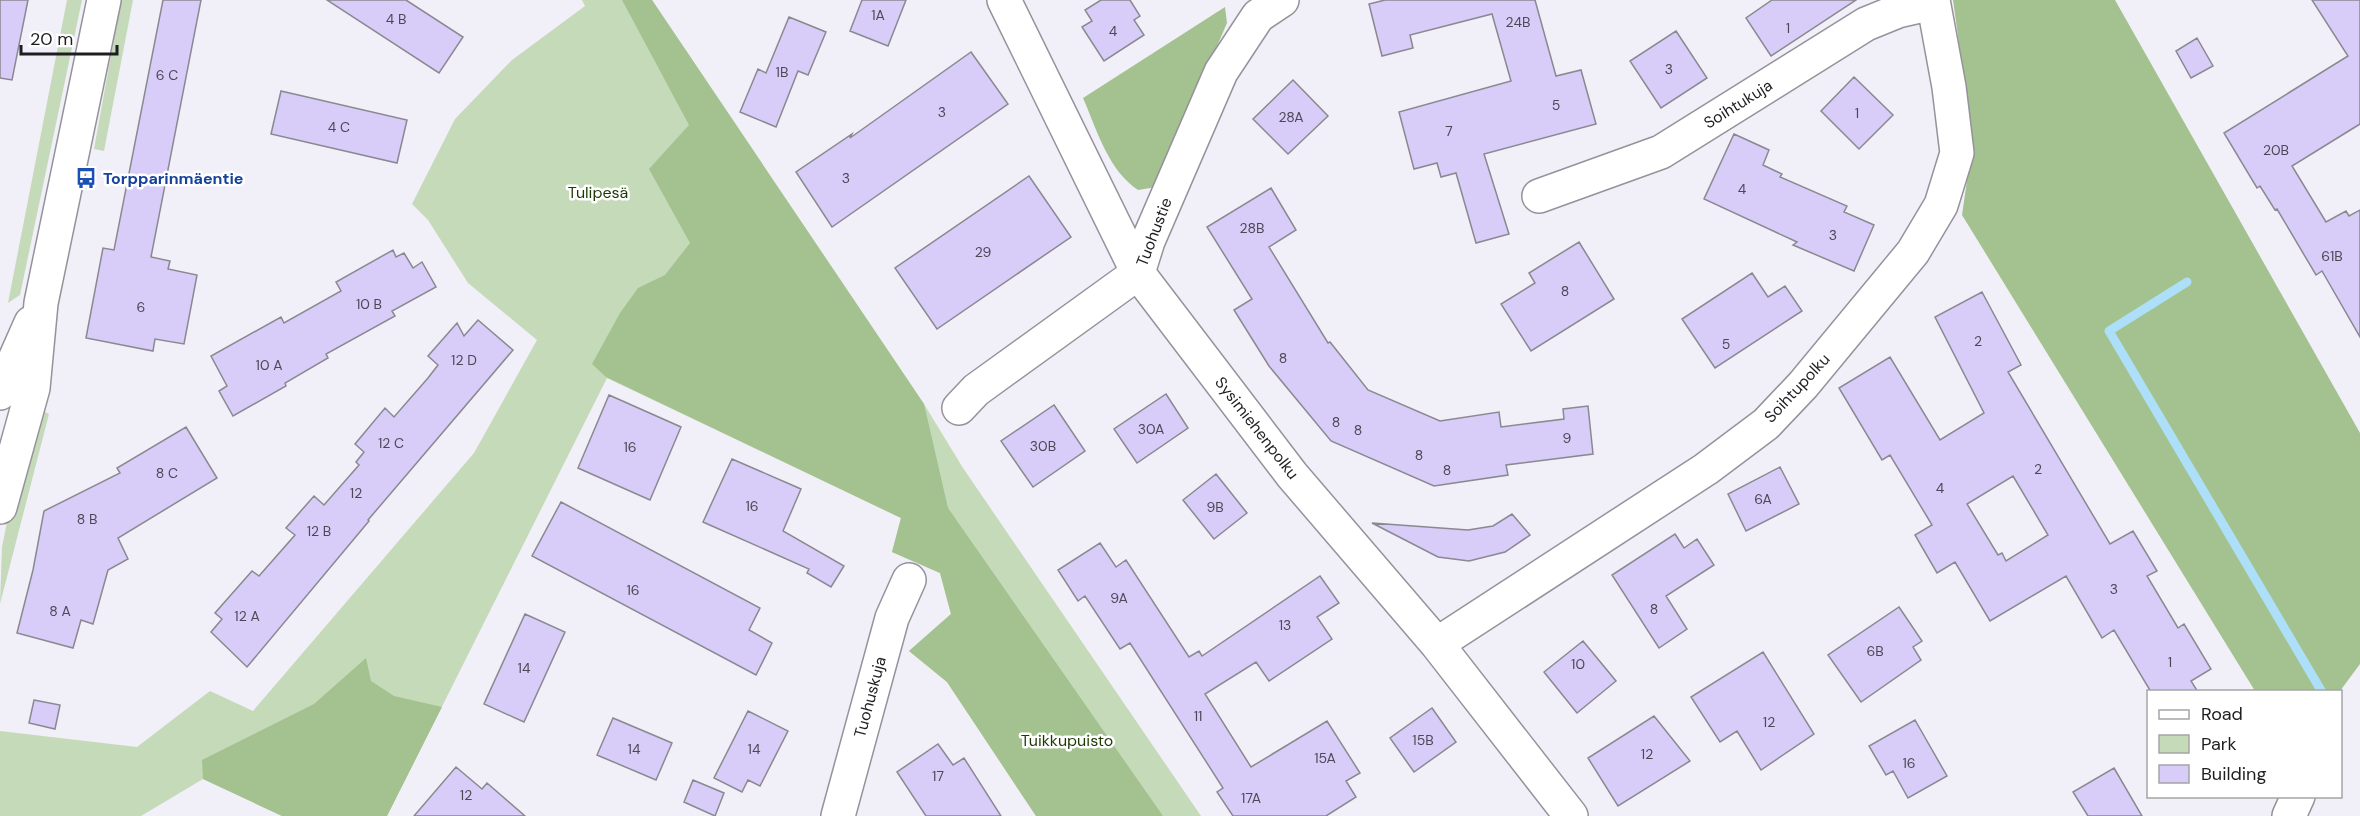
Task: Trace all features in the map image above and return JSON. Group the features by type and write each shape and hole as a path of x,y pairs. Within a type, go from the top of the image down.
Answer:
{"street":[{"path":"1,494 33,388 42,303 104,0"},
{"name":"Sysimiehenpolku","path":"1004,0 1138,273 1292,474 1437,644 1571,816"},
{"name":"Tuohustie","path":"959,408 976,390 1138,273 1148,240 1221,72 1258,16 1281,0"},
{"name":"Soihtukuja","path":"1539,196 1661,152 1866,24 1898,11 1933,2"},
{"name":"Soihtupolku","path":"1437,644 1706,469 1766,424 1803,385 1913,252 1941,205 1957,153 1933,2"},
{"path":"0,393 42,303"},
{"name":"Tuohuskuja","path":"838,816 892,618 909,580"},
{"path":"2289,816 2297,798"}],"green space":[{"path":"67,0 82,0 20,295 8,303"},
{"path":"121,0 133,0 104,151 94,149"},
{"name":"Tulipesä","path":"582,0 652,0 924,404 963,468 1201,816 1036,816 947,682 909,651 951,614 940,573 892,552 901,518 607,378 387,816 282,816 203,779 141,816 0,816 0,731 137,747 210,691 253,711 474,453 537,340 468,283 428,220 412,204 455,119 512,60 585,6"},
{"name":"Tuikkupuisto","path":"622,0 652,0 924,404 948,508 1163,816 1036,816 947,682 909,651 951,614 940,573 892,552 901,518 606,377 592,364 620,313 638,288 665,275 690,243 649,169 689,125"},
{"path":"1953,0 2115,0 2360,433 2360,664 2341,690 2254,690 1962,215 1969,167 1963,72"},
{"path":"1225,7 1227,23 1156,187 1138,190 1128,182 1111,161 1083,98"},
{"path":"37,408 49,414 0,604 2,547 18,468"},
{"path":"366,658 371,681 394,696 442,707 387,816 282,816 203,779 202,760 314,704"}],"building":[{"path":"0,0 28,0 12,80 0,78"},
{"path":"163,0 201,0 151,257 170,261 168,269 197,275 184,344 155,339 153,351 86,338 103,248 114,250"},
{"path":"327,0 406,0 463,37 439,73"},
{"path":"862,0 906,0 888,46 850,31"},
{"path":"1101,0 1130,0 1140,16 1134,20 1144,35 1104,61 1082,27 1092,21 1085,10"},
{"path":"1385,0 1535,0 1556,76 1581,70 1596,124 1484,154 1509,234 1476,243 1456,173 1441,177 1437,163 1414,169 1399,112 1511,81 1492,14 1410,35 1413,48 1382,56 1369,4"},
{"path":"1772,0 1856,0 1771,56 1746,18"},
{"path":"2312,0 2360,0 2360,124 2292,166 2326,222 2346,211 2349,216 2360,210 2360,337 2322,271 2316,275 2277,209 2275,210 2260,186 2257,188 2224,133 2348,56"},
{"path":"789,17 826,32 808,75 798,71 776,127 740,112 758,69 766,73"},
{"path":"1676,31 1707,78 1661,108 1630,61"},
{"path":"2197,38 2213,66 2191,78 2176,51"},
{"path":"971,52 1008,104 832,227 796,172 852,134 850,138"},
{"path":"1854,77 1893,115 1859,149 1821,111"},
{"path":"1293,80 1328,116 1288,154 1253,119"},
{"path":"281,91 407,120 397,163 271,134"},
{"path":"1734,134 1769,150 1763,165 1782,174 1780,177 1847,206 1844,212 1874,225 1854,271 1793,245 1797,242 1704,199"},
{"path":"1029,176 1071,237 937,329 895,268"},
{"path":"1271,188 1296,230 1269,247 1328,343 1330,342 1368,390 1440,421 1499,412 1501,427 1564,419 1563,409 1588,406 1593,454 1506,465 1508,475 1434,486 1331,441 1269,366 1234,310 1252,299 1207,227"},
{"path":"1579,242 1614,299 1531,351 1501,304 1535,283 1529,273"},
{"path":"393,250 396,257 404,253 413,268 422,262 436,287 392,311 395,316 326,354 328,358 285,383 286,386 233,416 219,391 227,386 211,356 281,317 284,323 341,291 336,282"},
{"path":"1752,273 1768,297 1785,286 1802,311 1715,368 1682,319"},
{"path":"1982,292 2021,365 2008,372 2110,544 2133,531 2157,571 2147,576 2178,628 2184,624 2211,669 2191,681 2197,690 2150,690 2114,630 2102,638 2066,576 1990,621 1955,562 1937,573 1915,535 1932,525 1890,455 1882,460 1839,388 1890,357 1940,440 1984,413 1935,317","holes":["2013,476 2048,535 2006,561 2002,553 1998,555 1967,504"]},
{"path":"478,320 513,350 368,520 247,667 211,632 222,619 215,613 252,571 259,576 295,535 286,528 314,496 324,505 359,465 356,462 364,452 355,444 385,408 394,417 428,378 438,365 428,356 457,323 464,336"},
{"path":"1166,394 1188,428 1137,463 1114,429"},
{"path":"609,395 681,427 650,500 578,468"},
{"path":"1054,405 1085,451 1033,487 1001,441"},
{"path":"186,427 217,478 118,538 128,559 108,570 93,624 81,620 73,648 17,633 33,570 44,511 120,473 117,468"},
{"path":"732,459 801,489 783,531 844,566 831,587 807,573 809,569 703,522"},
{"path":"1780,467 1799,504 1746,531 1728,494"},
{"path":"1216,474 1247,513 1214,539 1183,500"},
{"path":"561,502 760,608 749,630 772,643 756,675 532,556"},
{"path":"1512,514 1530,535 1505,552 1469,561 1438,557 1372,523 1468,530 1493,526"},
{"path":"1675,534 1684,548 1697,539 1714,565 1666,596 1687,629 1659,648 1612,575"},
{"path":"1100,543 1116,567 1126,560 1189,657 1199,651 1202,656 1320,576 1339,603 1317,617 1332,639 1269,681 1256,662 1205,694 1251,767 1327,721 1360,773 1346,781 1356,797 1326,816 1233,816 1217,792 1223,788 1130,643 1120,649 1085,596 1078,601 1058,570"},
{"path":"1899,607 1922,641 1913,647 1921,660 1861,702 1828,655"},
{"path":"525,614 565,632 524,722 484,704"},
{"path":"1583,641 1616,681 1577,713 1544,672"},
{"path":"1763,652 1814,734 1761,770 1737,731 1720,742 1691,697"},
{"path":"34,700 60,705 55,729 29,723"},
{"path":"1432,708 1456,742 1414,772 1390,738"},
{"path":"748,711 788,731 760,786 748,780 742,792 714,778"},
{"path":"1654,716 1690,761 1618,806 1588,758"},
{"path":"613,718 672,743 656,780 597,755"},
{"path":"1915,720 1947,776 1908,798 1893,771 1886,775 1869,746"},
{"path":"938,744 953,765 964,758 1001,816 926,816 897,772"},
{"path":"456,767 482,789 487,783 525,816 414,816"},
{"path":"2114,768 2142,816 2088,816 2073,792"},
{"path":"693,780 724,793 715,816 684,802"}],"waterway":[{"path":"2187,282 2109,331 2321,690"}],"place":[{"name":"Torpparinmäentie","path":"86,178"}]}
